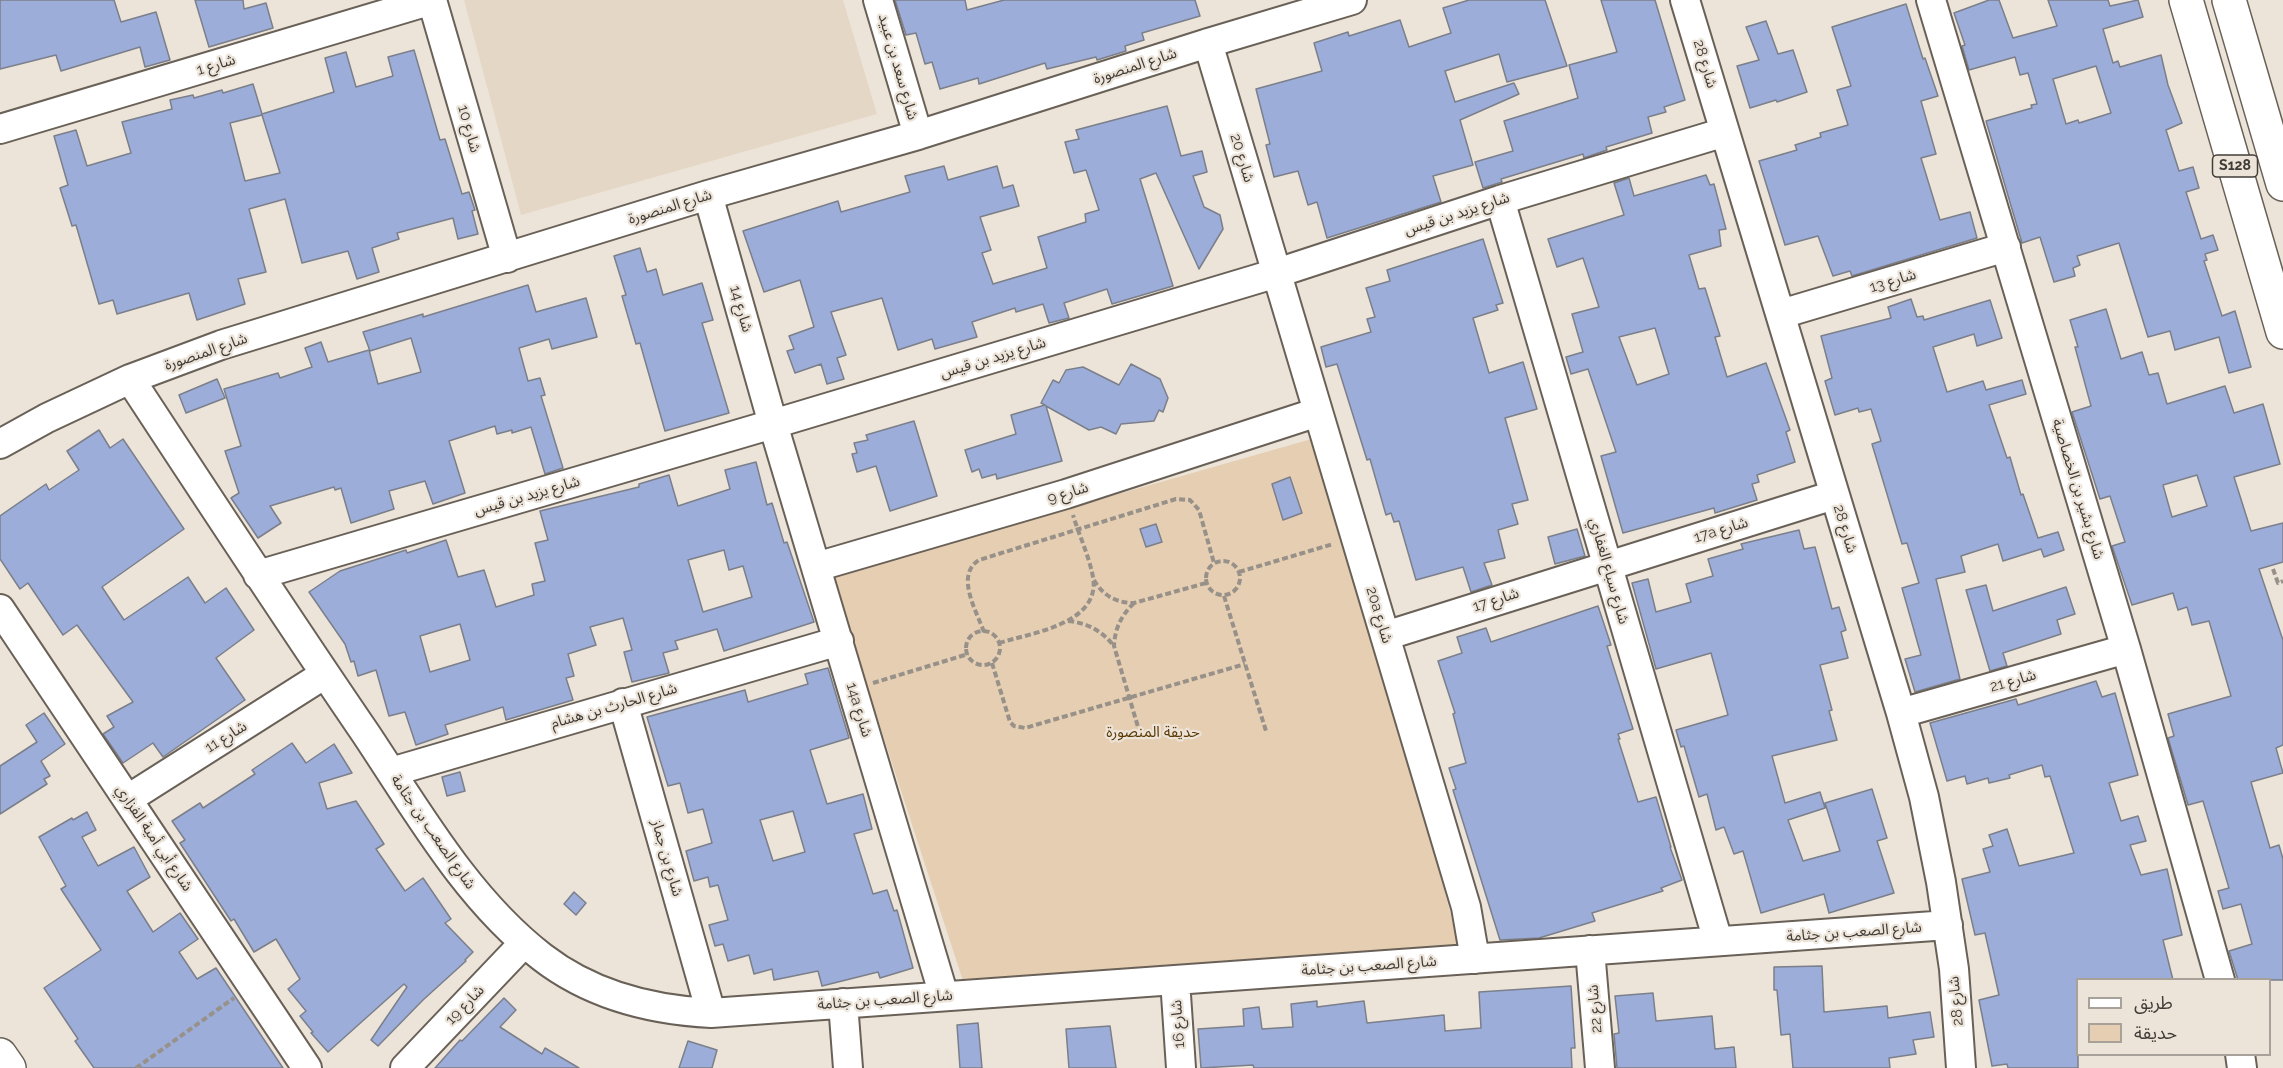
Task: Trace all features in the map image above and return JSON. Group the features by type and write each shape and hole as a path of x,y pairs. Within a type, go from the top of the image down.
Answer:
{"main road":[{"name":"S128","path":"2186,0 2283,332"},
{"name":"S128","path":"2229,0 2283,184"},
{"path":"0,1054 9,1068"}],"street":[{"name":"شارع 1","path":"0,129 432,0"},
{"name":"شارع 10","path":"432,0 507,258"},
{"name":"شارع سعد بن عبيد","path":"878,0 918,135"},
{"name":"شارع المنصورة","path":"0,444 46,418 130,379 221,345 708,195 918,135 1352,0"},
{"name":"شارع 28","path":"1685,0 1901,713 1928,818 1948,925 1961,1068"},
{"name":"شارع بشير بن الخصاصية","path":"1931,0 2126,649 2219,978"},
{"name":"شارع 20","path":"1208,43 1276,273"},
{"name":"شارع يزيد بن قيس","path":"258,575 1276,273 1500,200 1725,132"},
{"name":"شارع 14","path":"708,195 773,424"},
{"name":"شارع سباع الغفاري","path":"1500,200 1718,941"},
{"name":"شارع 13","path":"1781,314 2006,248"},
{"name":"20a شارع","path":"1276,273 1466,907 1475,959"},
{"name":"شارع الصعب بن جثامة","path":"130,379 258,575 462,875 524,943 565,972 610,994 659,1008 711,1013 1948,925"},
{"name":"شارع 9","path":"816,567 1066,494 1318,412"},
{"name":"14a شارع","path":"773,424 944,996"},
{"name":"17a شارع","path":"1607,565 1834,495"},
{"name":"شارع 17","path":"1385,636 1607,565"},
{"name":"شارع أبي أمية الفزاري","path":"0,609 307,1068"},
{"name":"شارع الحارث بن هشام","path":"391,771 838,641"},
{"name":"شارع 21","path":"1901,713 2126,649"},
{"name":"شارع 11","path":"128,799 325,674"},
{"name":"شارع بن جماز","path":"623,703 711,1013"},
{"name":"شارع 19","path":"405,1068 524,943"},
{"name":"شارع 22","path":"1590,950 1600,1068"},
{"name":"شارع 16","path":"1175,980 1181,1068"},
{"path":"843,1003 848,1068"}],"path":[{"path":"1066,494 1093,577 1102,592 1109,597 1126,603 1134,603 1206,583"},
{"path":"984,632 967,581 967,575 973,563 1077,528 1183,498 1190,500 1199,510 1214,563"},
{"path":"1239,572 1355,537"},
{"path":"1220,561 1232,563 1239,572 1240,583 1234,592 1224,596 1215,594 1206,583 1206,572 1214,563 1220,561"},
{"path":"2273,569 2278,583 2283,581"},
{"path":"999,643 1068,621 1085,608 1093,588 1093,577"},
{"path":"1224,596 1266,731"},
{"path":"1134,603 1119,622 1114,646 1138,727"},
{"path":"1068,621 1089,626 1107,638 1114,646"},
{"path":"978,632 984,632 993,635 999,643 999,654 992,663 980,665 975,663 968,654 967,644 978,632"},
{"path":"852,689 968,654"},
{"path":"992,663 1010,722 1020,728 1245,664"},
{"path":"136,1068 252,985"}],"shaded area":[{"path":"464,0 843,0 877,114 521,215"}],"green space":[{"name":"حديقة المنصورة","path":"1322,436 1460,949 964,984 831,576"}],"building":[{"path":"0,0 114,0 121,22 156,12 170,60 145,67 140,47 61,71 56,55 0,69"},
{"path":"195,0 243,0 244,9 266,3 273,28 209,47"},
{"path":"895,0 965,0 967,10 1004,0 1195,0 1200,16 1142,33 1144,40 1125,46 1126,51 1097,60 1096,57 1047,69 1045,63 979,84 978,78 940,89 932,62 925,64 916,33 906,35"},
{"path":"1469,0 1545,0 1567,66 1507,82 1499,54 1445,71 1455,102 1514,83 1519,94 1460,120 1473,165 1433,176 1441,202 1327,238 1317,202 1308,205 1298,171 1274,177 1266,145 1270,144 1256,89 1322,71 1314,43 1348,32 1349,36 1400,20 1409,47 1451,33 1443,8"},
{"path":"1601,0 1655,0 1685,100 1664,107 1666,112 1648,117 1652,133 1606,147 1607,150 1584,158 1583,154 1501,179 1502,182 1483,188 1475,162 1513,151 1504,121 1578,98 1569,65 1617,52"},
{"path":"1989,0 1999,0 2013,38 2057,26 2048,0 2108,0 2110,6 2138,0 2143,17 2103,29 2113,63 2118,61 2120,67 2161,55 2168,85 2182,123 2166,130 2179,171 2193,167 2199,188 2186,192 2201,239 2213,235 2218,250 2205,254 2207,260 2204,261 2222,316 2235,311 2251,367 2229,373 2219,337 2175,350 2170,331 2148,337 2119,243 2077,256 2080,265 2073,268 2075,276 2054,282 2040,237 2022,243 1986,121 2032,108 2031,105 2037,104 2028,73 2020,75 2015,57 1969,70 1962,46 1965,45 1954,13","holes":["2096,66 2111,113 2079,123 2078,120 2066,124 2053,79"]},
{"path":"1906,4 1923,59 1925,58 1938,96 1921,101 1936,154 1921,158 1940,220 1970,212 1977,238 1852,276 1850,271 1833,276 1818,236 1785,245 1759,161 1797,150 1795,145 1821,137 1820,133 1848,125 1837,90 1851,86 1832,27"},
{"path":"1766,21 1778,54 1793,50 1807,92 1750,108 1737,66 1759,60 1746,27"},
{"path":"414,50 440,140 445,139 462,194 469,192 475,210 472,211 478,234 458,239 453,218 397,233 399,239 372,248 379,272 357,279 348,251 302,263 285,199 249,209 266,272 238,279 245,304 197,320 189,293 117,314 113,300 99,304 76,225 72,226 60,188 68,185 54,136 76,130 87,166 131,153 122,122 172,109 170,100 193,95 194,98 222,90 223,93 253,84 262,114 334,92 325,58 346,52 356,87 393,76 388,57","holes":["262,115 280,173 245,181 230,123"]},
{"path":"1167,106 1181,156 1202,151 1207,172 1193,176 1204,207 1220,215 1223,229 1199,269 1156,173 1140,179 1173,286 1112,304 1107,289 1064,303 1069,318 1049,323 1043,304 1016,312 1015,308 972,322 977,337 935,349 932,339 898,350 882,298 831,312 846,355 837,358 844,379 827,384 821,364 795,373 787,351 794,349 789,336 814,327 800,280 764,292 743,231 838,201 841,212 910,192 905,176 944,166 948,180 997,166 1003,188 1013,185 1019,206 980,217 991,250 982,253 993,284 1047,268 1038,237 1086,222 1085,214 1099,210 1086,170 1074,173 1065,142 1079,139 1076,130"},
{"path":"1706,175 1710,185 1714,184 1726,229 1719,230 1721,246 1689,255 1699,289 1705,288 1720,336 1715,337 1727,377 1766,363 1790,430 1786,432 1795,462 1757,475 1759,482 1752,484 1757,500 1715,513 1714,508 1623,533 1601,456 1616,452 1588,369 1571,374 1566,357 1583,352 1572,314 1599,307 1583,258 1557,267 1548,239 1624,215 1614,183 1629,178 1634,196","holes":["1655,328 1669,374 1637,385 1619,337"]},
{"path":"1483,239 1503,303 1496,305 1498,310 1473,318 1489,373 1523,362 1537,409 1505,418 1528,500 1512,504 1518,524 1498,530 1505,558 1484,563 1492,585 1471,592 1463,567 1416,580 1399,521 1394,522 1391,513 1386,515 1370,459 1367,460 1337,364 1326,367 1321,347 1371,332 1367,319 1375,317 1366,288 1390,281 1387,270"},
{"path":"640,248 647,272 656,269 663,295 702,283 713,320 702,323 729,413 665,431 640,343 636,344 622,296 626,295 614,256"},
{"path":"528,285 536,312 586,298 597,337 552,349 549,339 519,348 528,381 540,378 545,395 541,396 563,468 545,474 531,427 512,433 512,430 497,434 495,426 449,441 465,493 433,504 425,481 389,491 394,509 351,523 341,488 335,490 334,487 270,506 281,523 258,538 231,498 239,493 225,451 241,446 224,389 278,373 280,378 312,367 305,348 321,342 328,362 369,350 378,384 421,372 411,338 370,351 363,332 423,314 423,317"},
{"path":"1911,299 1917,317 1923,316 1924,320 1990,300 2002,338 1977,346 1974,334 1933,347 1947,392 1983,381 1986,390 2022,380 2026,394 1989,405 2038,538 2058,532 2064,550 2044,557 2041,549 2003,561 1998,544 1961,556 1965,572 1936,579 1960,679 1915,692 1905,659 1921,655 1902,588 1919,583 1907,543 1902,544 1872,444 1881,441 1871,409 1859,412 1858,408 1835,415 1825,381 1832,378 1821,336 1891,318 1888,307"},
{"path":"2106,309 2121,359 2142,352 2149,375 2158,373 2167,404 2225,386 2234,413 2263,404 2280,464 2234,477 2251,531 2283,523 2283,562 2259,569 2283,640 2283,745 2276,748 2283,773 2251,782 2270,848 2279,845 2283,859 2283,980 2237,978 2229,951 2252,944 2241,904 2223,909 2218,891 2229,888 2203,801 2188,805 2168,738 2174,736 2168,714 2231,696 2209,621 2192,625 2187,607 2178,610 2173,593 2132,605 2112,546 2125,542 2110,496 2100,499 2072,412 2091,406 2075,347 2078,347 2070,320","holes":["2197,475 2207,506 2172,517 2163,485"]},
{"path":"1131,364 1160,379 1168,398 1163,412 1159,410 1154,421 1121,424 1116,434 1101,427 1089,430 1046,406 1062,461 997,479 996,474 982,478 979,469 972,472 965,450 1016,434 1011,415 1045,405 1041,403 1053,380 1059,383 1066,370 1083,367 1119,385"},
{"path":"217,379 225,398 186,413 179,395"},
{"path":"914,421 937,496 890,511 876,466 857,472 852,454 857,453 854,443 868,440 866,435"},
{"path":"99,430 110,448 123,439 184,529 102,587 124,620 188,577 205,603 226,588 254,630 216,658 245,700 163,757 153,743 123,763 103,734 114,727 107,716 133,702 77,625 63,635 28,583 20,589 0,559 0,516 46,484 49,490 79,470 67,451"},
{"path":"756,462 767,505 772,503 784,543 787,542 814,622 724,651 717,629 675,641 678,649 663,653 669,673 632,682 624,652 632,650 623,618 590,627 596,645 568,654 574,676 566,678 573,700 506,720 503,707 445,725 448,734 416,745 405,712 389,716 376,670 358,676 354,661 351,662 345,644 309,592 340,571 446,540 458,577 484,570 496,607 534,595 532,584 545,581 535,543 548,540 540,511 639,487 639,484 669,475 678,506 730,489 725,470","holes":["724,550 729,570 743,566 752,597 703,612 688,560","460,624 470,660 430,672 420,636"]},
{"path":"1290,477 1302,513 1283,520 1272,484"},
{"path":"1156,524 1162,542 1146,547 1140,529"},
{"path":"1577,529 1585,556 1555,564 1548,537"},
{"path":"1799,530 1804,549 1815,547 1832,609 1839,607 1846,630 1841,632 1848,658 1820,665 1837,740 1772,756 1785,803 1820,792 1825,808 1788,820 1803,861 1840,851 1825,803 1872,789 1887,838 1877,841 1894,893 1829,913 1824,894 1761,913 1743,851 1734,854 1724,827 1716,830 1707,794 1699,797 1684,746 1681,747 1676,730 1728,715 1711,653 1656,669 1632,583 1648,579 1656,612 1691,602 1686,584 1713,576 1708,559 1743,549 1741,544"},
{"path":"1986,585 1993,611 2066,587 2075,614 2057,620 2061,634 2003,653 2007,666 1990,671 1966,590"},
{"path":"1598,606 1611,645 1607,646 1633,729 1618,734 1620,739 1618,739 1638,802 1656,797 1682,880 1661,888 1663,891 1592,913 1595,921 1539,938 1500,940 1453,790 1456,789 1449,768 1466,763 1453,714 1455,713 1438,661 1462,653 1457,637 1486,628 1491,642"},
{"path":"828,668 849,738 810,750 827,804 863,794 872,829 854,834 873,894 887,890 894,911 897,910 913,968 880,978 878,972 822,986 818,971 774,980 772,969 754,974 749,955 728,961 723,944 715,946 709,925 728,920 718,885 710,887 708,877 694,881 686,851 712,843 703,809 688,813 680,783 668,786 647,717 745,690 748,702 808,684 805,674","holes":["793,811 805,852 773,861 760,820"]},
{"path":"2096,681 2102,697 2115,693 2138,775 2109,783 2121,821 2138,816 2146,841 2130,845 2141,875 2167,869 2182,935 2163,940 2172,978 2076,978 2078,1068 2008,1068 2007,1064 1992,1066 1979,1000 1999,995 1985,933 1975,935 1962,879 1990,872 1983,849 1993,846 1989,835 2007,829 2019,866 2074,853 2050,776 2045,777 2042,765 2009,775 2010,778 1989,783 1988,778 1967,784 1965,776 1947,781 1930,723 2016,699 2018,705"},
{"path":"44,713 65,744 41,761 50,776 44,779 47,784 0,814 0,766 37,742 26,725"},
{"path":"292,743 306,763 334,744 352,773 319,783 327,809 356,801 384,844 376,849 405,891 423,878 451,919 445,923 473,952 378,1046 371,1040 407,987 404,984 328,1052 300,1016 306,1011 288,989 300,979 276,939 254,952 234,919 231,921 180,843 185,840 172,821 200,803 203,808 255,774 252,770"},
{"path":"460,772 465,791 447,796 442,777"},
{"path":"87,812 96,830 82,837 98,866 134,847 150,877 127,891 153,932 180,913 198,939 179,952 197,979 216,968 283,1068 94,1068 75,1041 78,1039 44,988 101,950 61,889 66,886 39,837"},
{"path":"574,892 586,903 576,915 564,904"},
{"path":"1822,966 1824,1012 1887,1006 1888,1018 1930,1012 1934,1037 1913,1040 1916,1054 1889,1058 1890,1068 1793,1068 1790,1034 1781,1035 1777,990 1774,990 1774,967"},
{"path":"1571,986 1575,1048 1571,1048 1572,1068 1254,1068 1253,1065 1201,1068 1198,1029 1244,1026 1243,1009 1259,1007 1262,1029 1293,1027 1291,1004 1317,1001 1317,1007 1364,1001 1367,1023 1444,1015 1445,1031 1481,1028 1479,992"},
{"path":"1653,993 1656,1021 1712,1016 1715,1049 1734,1047 1736,1068 1617,1068 1614,1034 1619,1033 1615,996"},
{"path":"504,998 516,1010 500,1027 542,1054 545,1048 579,1068 435,1068 460,1040 462,1041"},
{"path":"978,1023 982,1068 960,1068 957,1025"},
{"path":"1110,1026 1116,1068 1069,1068 1066,1029"},
{"path":"688,1041 717,1050 712,1068 679,1068"}]}
